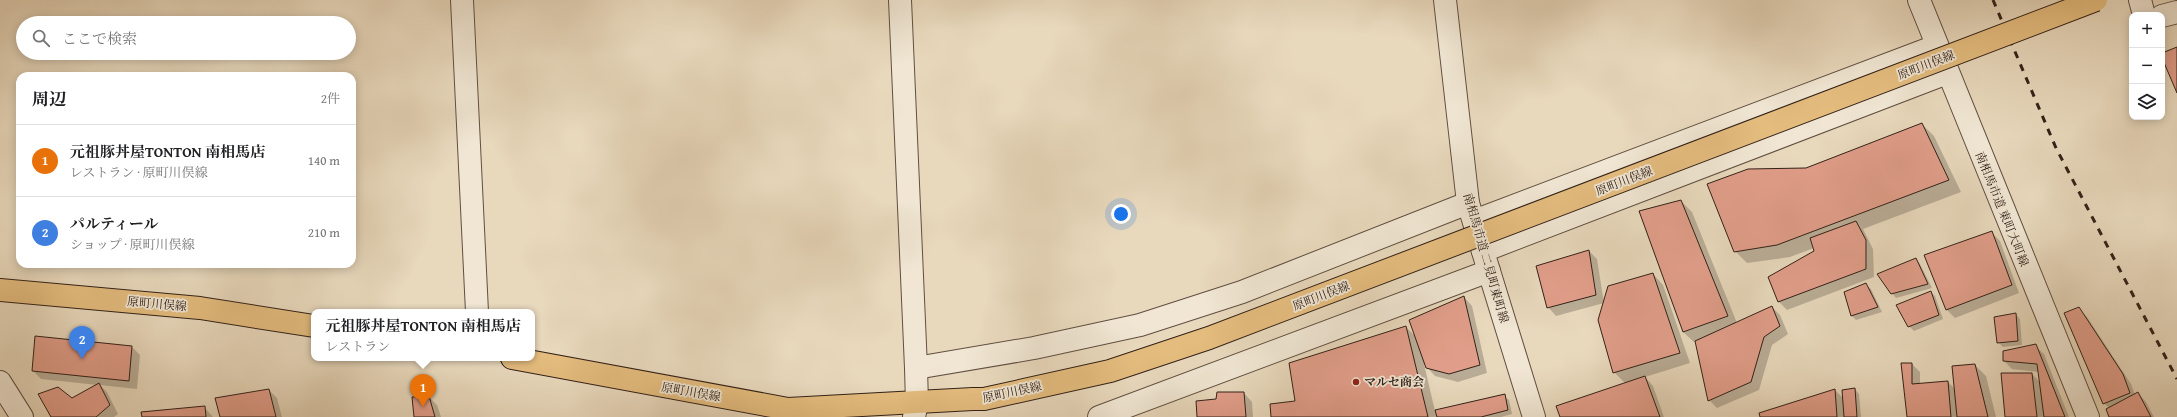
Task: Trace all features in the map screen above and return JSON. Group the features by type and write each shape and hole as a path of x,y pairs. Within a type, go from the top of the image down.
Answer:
{"main road":[{"name":"原町川俣線","path":"527,361 786,413 916,410 973,399 984,399 1110,371 1209,338 2096,0"},
{"name":"原町川俣線","path":"0,290 200,308 311,326"}],"street":[{"path":"462,0 477,309"},
{"path":"900,0 916,368 916,410"},
{"name":"南相馬市道 二見町東町線","path":"1445,0 1471,212 1534,417"},
{"name":"南相馬市道 東町大町線","path":"1919,0 1936,46 2088,417"},
{"path":"2140,0 2143,12"},
{"path":"2165,15 2177,12"},
{"path":"916,368 1034,348 1140,325 1242,292 1471,212 1936,46"},
{"path":"1099,417 1947,73"},
{"path":"0,382 22,417"}],"building":[{"path":"2177,47 2177,93 2165,65 2165,52"},
{"path":"1922,123 1949,180 1777,245 1734,252 1707,184 1748,169 1806,168"},
{"path":"1681,200 1728,316 1683,332 1639,211"},
{"path":"1856,221 1866,240 1866,269 1778,302 1768,277 1814,251 1810,238"},
{"path":"1992,231 2012,285 1946,310 1924,255"},
{"path":"1589,250 1596,295 1547,308 1536,266"},
{"path":"1916,258 1928,284 1891,294 1877,274"},
{"path":"1653,273 1680,353 1613,373 1598,320 1608,286"},
{"path":"1866,283 1878,307 1851,316 1844,292"},
{"path":"1931,291 1939,315 1908,327 1896,305"},
{"path":"1464,296 1480,365 1449,374 1426,368 1409,320"},
{"path":"1772,306 1780,326 1764,337 1751,382 1708,401 1695,341"},
{"path":"2079,307 2123,374 2130,393 2103,404 2064,313"},
{"path":"2016,313 2018,341 1997,343 1994,317"},
{"name":"マルセ商会","path":"1406,326 1428,417 1271,417 1270,404 1295,401 1289,363"},
{"path":"35,336 132,346 129,381 32,371"},
{"path":"2036,344 2065,417 2044,417 2037,364 2003,361 2003,351"},
{"path":"1901,363 1912,363 1912,384 1948,381 1951,417 1907,417"},
{"path":"1975,364 1988,417 1957,417 1952,366"},
{"path":"2001,373 2032,373 2037,417 2005,417"},
{"path":"1645,376 1660,417 1560,417 1556,406"},
{"path":"99,383 110,405 96,417 51,417 38,394 58,387 72,398"},
{"path":"1855,388 1857,417 1844,417 1842,390"},
{"path":"269,389 276,417 220,417 215,398"},
{"path":"1835,389 1837,417 1760,417 1759,413"},
{"path":"1217,392 1244,392 1246,417 1197,417 1196,401 1216,399"},
{"path":"2138,392 2151,417 2109,417 2106,409"},
{"path":"1505,394 1508,410 1481,417 1437,417 1435,410"},
{"path":"429,396 435,417 414,417 412,397"},
{"path":"205,406 206,417 142,417 141,412"}],"railway":[{"path":"1993,0 2056,148 2177,379"}],"place":[{"name":"パルティール","path":"82,359"},
{"name":"マルセ商会","path":"1356,382"},
{"name":"元祖豚丼屋TONTON 南相馬店","path":"423,407"}]}
